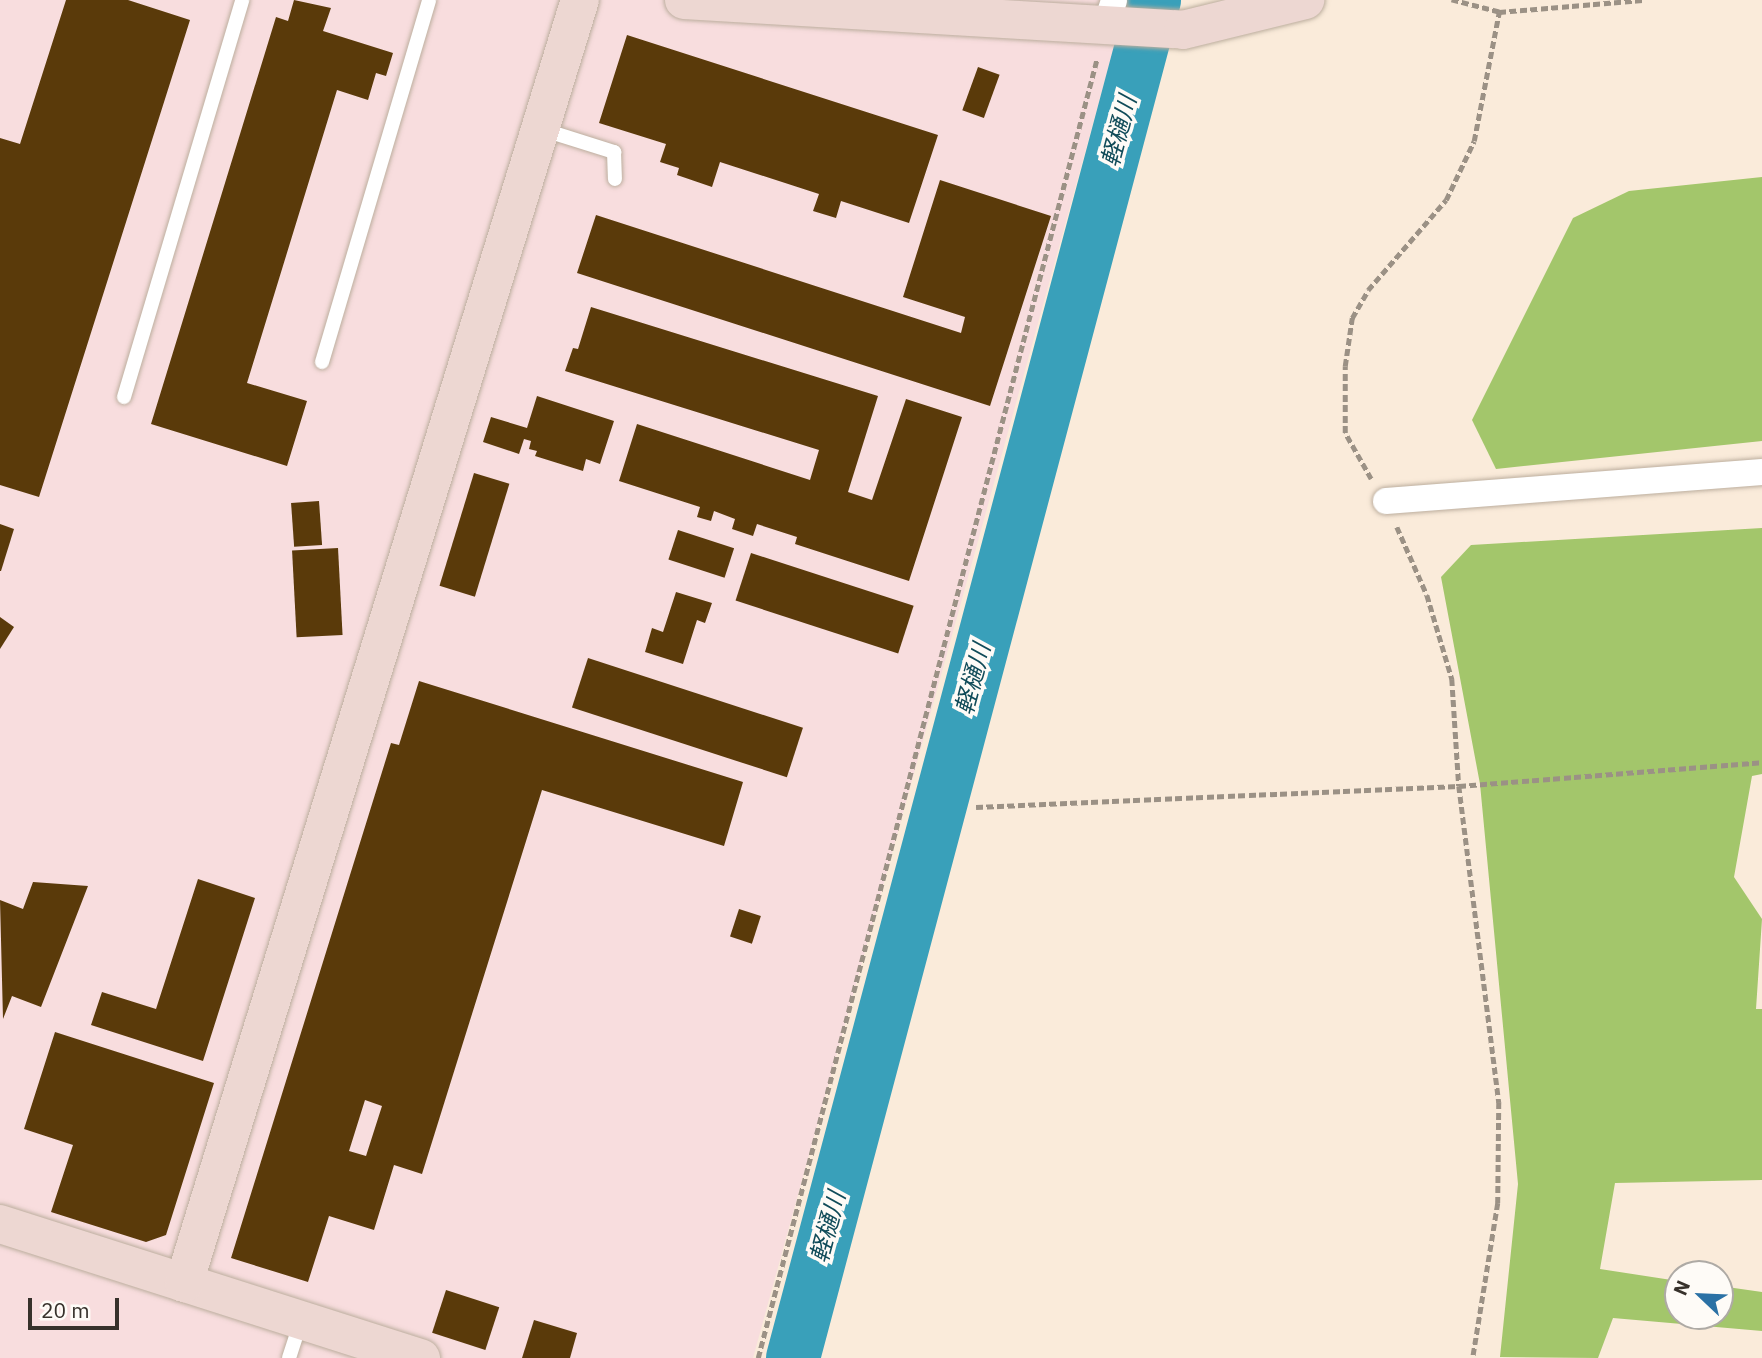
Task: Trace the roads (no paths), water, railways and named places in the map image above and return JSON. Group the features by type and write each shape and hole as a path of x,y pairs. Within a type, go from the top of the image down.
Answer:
{"street":[{"path":"184,1283 580,0"},
{"path":"684,0 1110,14 1183,30 1305,0"},
{"path":"1386,501 1762,472"},
{"path":"0,1224 301,1320 375,1351 421,1358"}],"lane":[{"path":"124,397 242,0"},
{"path":"322,362 429,0"},
{"path":"540,128 614,152 615,179"},
{"path":"289,1358 301,1320"}],"waterway":[{"name":"軽樋川","path":"793,1358 1154,0"}]}
